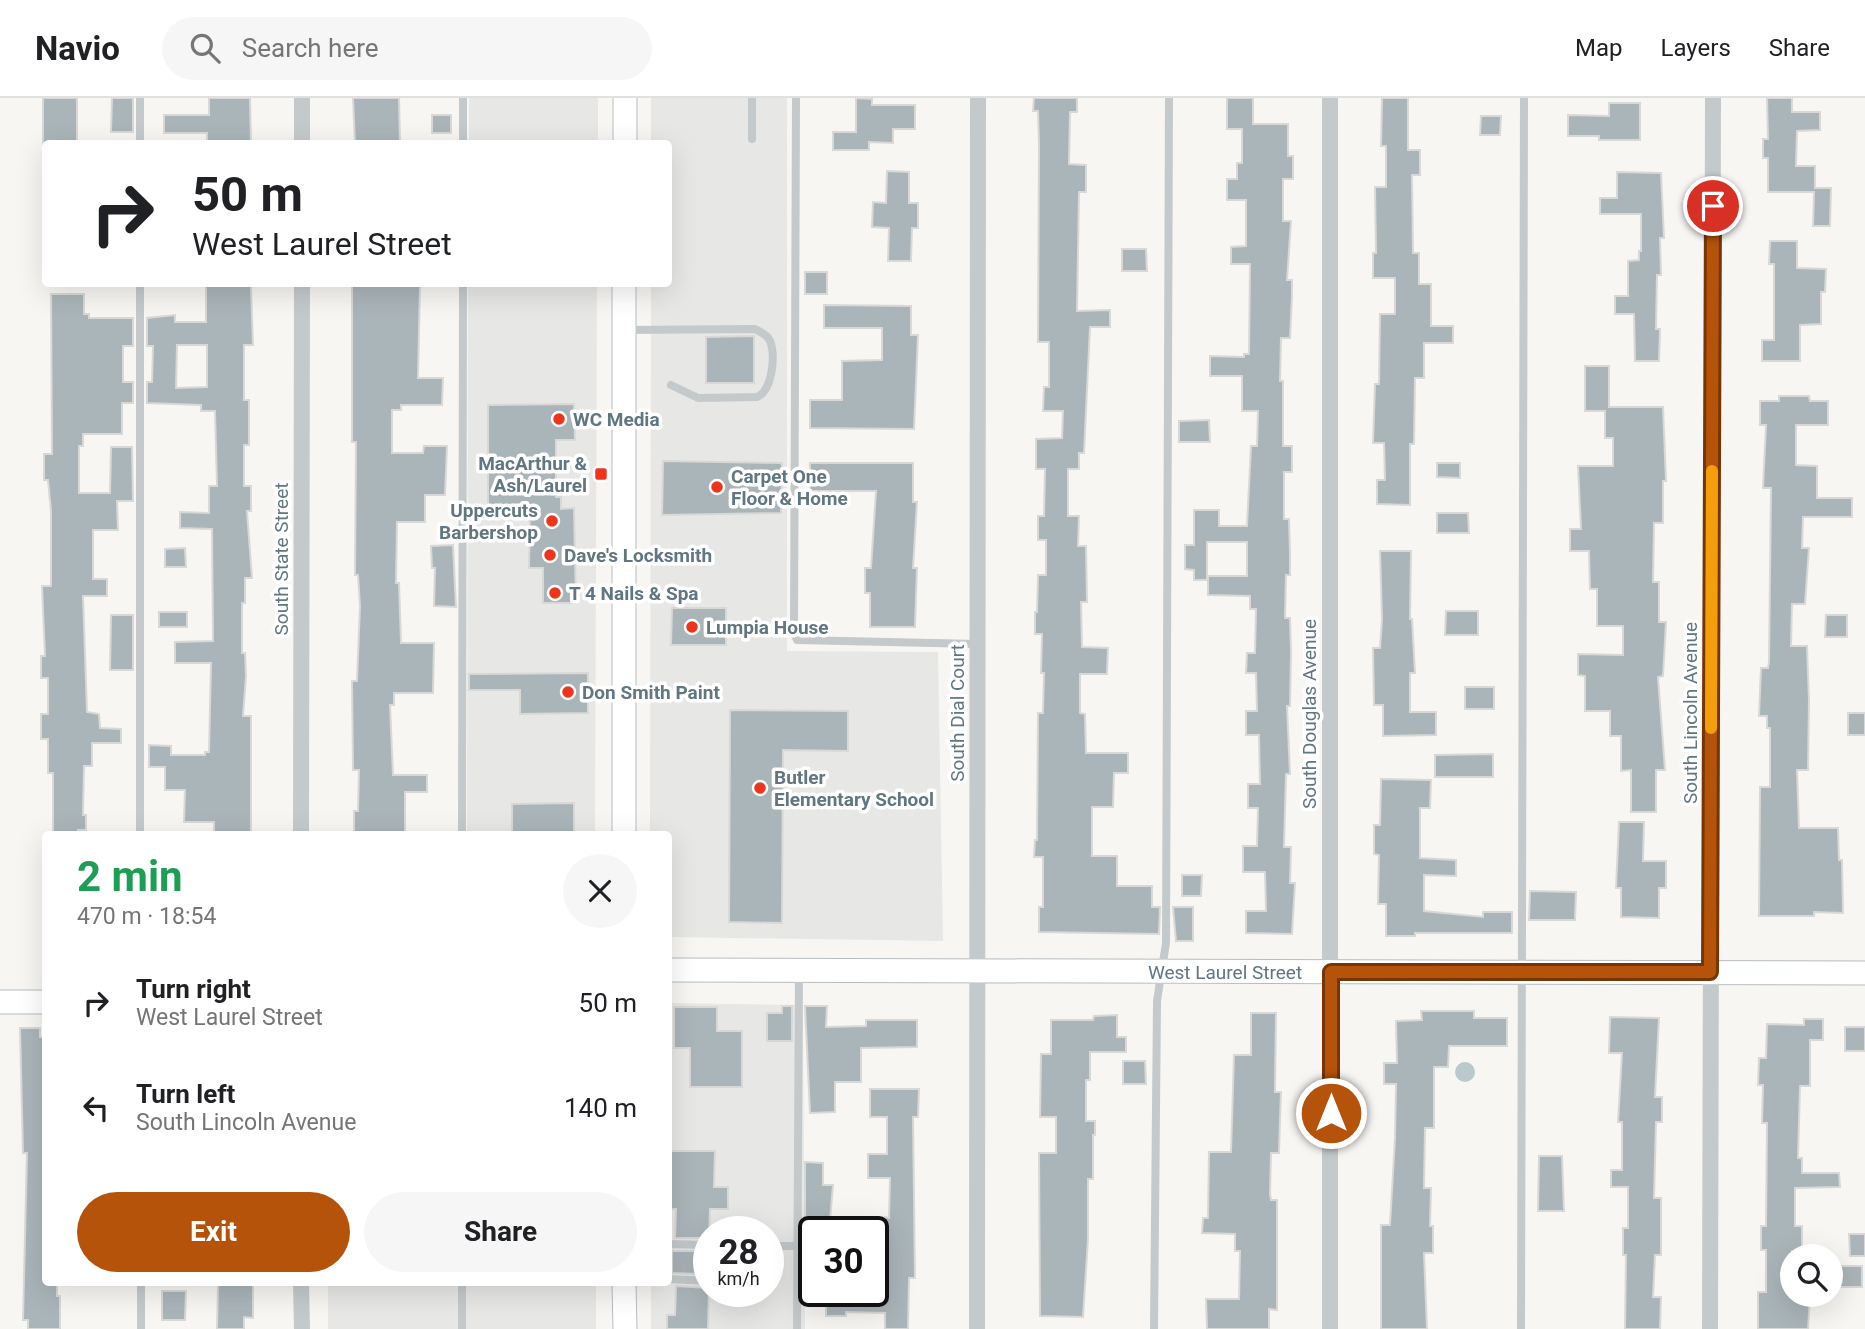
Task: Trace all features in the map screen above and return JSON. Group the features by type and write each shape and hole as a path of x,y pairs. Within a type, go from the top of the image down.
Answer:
{"street":[{"path":"302,140 303,98"},
{"path":"625,98 625,140"},
{"name":"South Dial Court","path":"976,1329 978,98"},
{"name":"South Douglas Avenue","path":"1330,98 1330,1329"},
{"name":"South Lincoln Avenue","path":"1710,1329 1713,98"},
{"name":"South State Street","path":"301,831 302,287"},
{"path":"624,287 624,831"},
{"name":"West Laurel Street","path":"672,970 1865,973"},
{"path":"0,1002 42,1002"},
{"path":"301,1286 302,1329"},
{"path":"624,1286 625,1329"}],"lane":[{"path":"140,98 140,140"},
{"path":"463,98 463,140"},
{"path":"752,98 752,139"},
{"path":"796,98 794,634 797,640 978,644"},
{"path":"1154,1329 1156,1008 1166,943 1169,98"},
{"path":"1521,1329 1524,98"},
{"path":"140,287 140,831"},
{"path":"462,831 463,287"},
{"path":"625,330 755,329 763,333 771,344 771,382 763,395 698,398 671,385"},
{"path":"798,1216 799,971"},
{"path":"672,1244 693,1245"},
{"path":"784,1246 798,1246 797,1329"},
{"path":"672,1279 693,1280"},
{"path":"141,1286 141,1329"},
{"path":"462,1286 462,1329"}],"shaded area":[{"path":"469,98 598,98 598,140 469,140"},
{"path":"651,98 787,98 787,651 938,652 943,941 672,937 672,831 650,831 651,287 672,287 672,140 651,140"},
{"path":"468,287 597,287 595,831 467,831"},
{"path":"672,1003 803,1005 804,1216 798,1216 798,1307 805,1307 805,1329 651,1329 651,1286 672,1286"},
{"path":"1465,1062 1472,1065 1475,1072 1472,1079 1465,1082 1458,1079 1455,1072 1458,1065"},
{"path":"328,1286 596,1286 596,1329 328,1329"}],"building":[{"path":"43,98 77,98 77,140 43,140"},
{"path":"112,98 133,98 133,132 111,132"},
{"path":"209,98 250,98 251,140 207,140 207,133 164,133 164,115 209,115"},
{"path":"353,98 399,98 400,140 355,140"},
{"path":"856,98 872,99 872,105 915,105 915,129 893,129 893,143 869,142 869,150 833,150 833,132 856,132"},
{"path":"1034,98 1077,98 1077,112 1070,112 1069,164 1086,165 1086,192 1079,192 1077,311 1110,310 1110,327 1090,327 1084,453 1079,453 1079,469 1068,469 1068,516 1079,516 1078,546 1086,546 1087,602 1081,602 1082,647 1108,648 1107,674 1080,674 1080,713 1085,714 1086,753 1128,753 1128,773 1114,773 1113,807 1092,807 1092,856 1117,856 1117,886 1152,886 1152,907 1160,907 1159,934 1039,932 1039,907 1043,907 1043,857 1034,857 1037,840 1038,713 1043,713 1044,673 1041,673 1042,634 1035,634 1035,612 1038,575 1046,575 1046,540 1038,540 1038,516 1044,516 1045,469 1036,469 1036,439 1062,438 1063,411 1043,411 1044,387 1049,387 1049,342 1038,342 1039,145 1038,111 1033,111"},
{"path":"1227,98 1253,98 1253,124 1288,124 1288,156 1293,156 1293,179 1283,179 1283,221 1291,221 1287,280 1292,280 1292,296 1290,338 1281,338 1280,381 1283,381 1283,446 1292,446 1292,472 1284,472 1284,519 1289,519 1290,553 1290,575 1286,575 1285,618 1290,618 1291,653 1290,706 1287,706 1290,774 1286,774 1284,847 1291,847 1290,883 1295,883 1292,934 1246,933 1246,911 1266,911 1265,872 1243,872 1243,846 1257,846 1258,808 1248,808 1248,784 1260,784 1259,735 1246,735 1246,711 1257,711 1256,673 1246,673 1247,653 1255,653 1256,609 1250,609 1250,596 1208,595 1208,576 1247,576 1247,542 1207,542 1207,580 1194,580 1194,570 1185,569 1185,545 1194,545 1194,510 1219,510 1219,526 1247,526 1251,446 1257,446 1258,411 1242,411 1242,376 1210,376 1210,356 1244,357 1244,354 1249,354 1250,264 1231,264 1231,247 1246,246 1246,200 1227,200 1227,179 1237,179 1237,163 1242,163 1242,129 1227,129"},
{"path":"1382,98 1408,98 1408,150 1420,150 1420,175 1412,175 1413,253 1419,253 1419,284 1431,284 1431,326 1453,326 1453,343 1424,343 1424,378 1415,378 1414,444 1410,444 1410,505 1377,504 1377,480 1385,480 1384,443 1373,443 1375,384 1379,384 1380,314 1395,314 1395,278 1373,278 1373,253 1376,253 1375,187 1386,187 1386,146 1381,146"},
{"path":"1767,98 1792,98 1792,112 1820,112 1820,130 1797,131 1796,166 1815,166 1815,188 1831,188 1830,226 1813,226 1814,192 1768,192 1768,158 1763,158 1763,139 1768,139"},
{"path":"1609,103 1640,103 1640,140 1599,140 1599,136 1568,136 1568,115 1609,116"},
{"path":"432,115 451,115 451,133 432,133"},
{"path":"1481,116 1501,116 1500,135 1480,135"},
{"path":"887,171 909,172 909,203 918,203 918,228 912,228 911,261 888,261 889,228 872,227 873,202 886,203"},
{"path":"1617,172 1661,173 1664,238 1660,238 1661,275 1657,275 1656,329 1660,329 1659,361 1635,361 1634,314 1615,314 1615,296 1628,296 1628,261 1639,260 1641,251 1641,214 1600,214 1600,198 1617,198"},
{"path":"1770,241 1797,241 1797,268 1826,269 1825,292 1821,292 1821,324 1800,325 1800,361 1762,361 1762,340 1774,340 1774,264 1769,264"},
{"path":"1122,249 1146,249 1147,271 1122,271"},
{"path":"805,272 827,272 827,294 805,294"},
{"path":"206,287 251,287 253,345 244,345 244,400 249,400 249,445 244,445 244,486 251,486 251,511 247,511 252,578 245,578 245,603 242,603 242,653 245,653 246,676 243,716 251,716 251,831 214,831 214,822 184,822 185,790 165,790 165,767 149,767 149,745 171,746 171,755 205,755 205,752 209,752 211,663 175,663 175,642 213,641 212,529 180,528 180,512 209,513 209,486 217,486 215,411 201,411 201,405 147,403 147,382 152,382 153,346 147,346 147,318 175,315 175,322 206,322","holes":["177,345 207,345 207,387 176,388"]},
{"path":"352,287 420,287 418,378 443,378 442,405 401,405 401,410 392,410 392,453 423,453 424,446 447,446 445,495 425,495 425,522 397,522 396,583 399,583 401,643 434,643 433,693 394,693 394,705 390,705 393,775 427,775 427,792 405,792 405,831 354,831 354,811 358,811 359,770 353,770 352,681 357,681 360,606 358,575 355,575 356,442 352,442"},
{"path":"51,294 84,294 84,314 89,314 89,318 133,318 133,346 123,346 123,382 133,382 133,403 122,403 122,434 83,434 83,446 79,446 79,493 110,493 111,447 132,447 133,501 117,501 118,530 93,530 93,579 107,579 107,596 83,596 87,712 99,714 100,728 121,729 121,743 92,743 92,766 84,766 83,815 86,815 86,830 78,831 53,831 53,773 48,773 48,739 41,739 41,714 48,714 48,678 41,678 41,656 45,656 42,586 51,586 51,511 48,480 44,480 44,454 52,454"},
{"path":"824,305 911,306 911,335 918,335 914,429 810,428 810,400 842,400 842,361 882,360 882,328 824,328"},
{"path":"754,336 754,383 706,383 706,337"},
{"path":"1585,366 1609,366 1609,407 1663,407 1666,481 1663,481 1663,523 1654,523 1653,582 1659,582 1659,622 1666,622 1663,676 1658,677 1665,770 1656,770 1656,812 1631,812 1631,770 1621,771 1621,736 1610,736 1610,711 1585,711 1585,676 1578,675 1578,654 1623,655 1623,626 1597,626 1597,589 1590,589 1589,551 1570,551 1570,529 1581,529 1578,466 1613,466 1613,438 1605,438 1605,411 1585,411"},
{"path":"1779,396 1809,396 1810,401 1828,401 1828,425 1796,425 1796,465 1817,466 1817,498 1852,498 1852,517 1803,517 1802,548 1809,548 1805,604 1792,604 1791,646 1807,646 1809,701 1808,770 1797,770 1799,828 1838,828 1839,860 1842,860 1843,913 1814,912 1814,916 1759,916 1760,787 1770,787 1770,728 1767,728 1767,716 1759,716 1761,668 1768,668 1769,662 1771,488 1763,488 1766,425 1760,425 1760,401 1779,401"},
{"path":"574,404 575,440 556,440 556,497 561,497 561,509 574,508 576,603 543,603 543,568 529,568 530,507 488,507 488,405"},
{"path":"1209,420 1210,442 1179,442 1179,421"},
{"path":"663,461 782,463 781,513 662,515"},
{"path":"810,463 913,463 913,502 917,502 913,568 917,568 915,627 870,627 870,593 865,593 865,568 871,568 876,491 810,491"},
{"path":"1437,463 1460,463 1460,478 1437,477"},
{"path":"1437,513 1468,513 1469,533 1437,533"},
{"path":"453,545 456,607 434,606 435,568 432,568 431,546"},
{"path":"185,548 186,567 165,567 165,549"},
{"path":"1380,551 1411,551 1410,619 1415,673 1410,673 1410,712 1436,712 1436,735 1383,736 1383,705 1374,705 1373,648 1380,648"},
{"path":"672,608 726,608 726,645 671,645"},
{"path":"1446,611 1478,611 1478,635 1445,635"},
{"path":"159,612 187,612 187,627 159,627"},
{"path":"111,615 133,615 133,670 110,670"},
{"path":"1826,615 1847,615 1847,637 1825,637"},
{"path":"588,673 588,713 520,714 520,690 469,690 469,674"},
{"path":"1465,687 1494,687 1494,709 1465,709"},
{"path":"730,710 848,711 848,751 783,750 782,923 729,922"},
{"path":"1848,713 1865,713 1865,735 1848,735"},
{"path":"1493,754 1493,777 1435,777 1435,755"},
{"path":"1381,779 1431,780 1430,808 1420,808 1420,858 1456,860 1456,876 1424,875 1424,911 1483,917 1483,912 1512,912 1512,933 1415,933 1415,936 1386,936 1386,904 1378,904 1379,855 1374,854 1374,825 1380,825"},
{"path":"574,803 574,831 512,831 512,804"},
{"path":"1619,822 1644,822 1643,861 1666,861 1666,888 1659,888 1659,918 1621,917 1621,888 1616,888"},
{"path":"1182,875 1202,875 1201,896 1182,896"},
{"path":"1530,891 1576,892 1575,920 1529,920"},
{"path":"1173,907 1193,907 1193,941 1176,941"},
{"path":"782,1006 792,1006 792,1041 767,1041 767,1013 782,1013"},
{"path":"805,1006 827,1006 826,1027 866,1026 866,1020 917,1020 917,1047 861,1048 861,1082 835,1082 835,1112 810,1113"},
{"path":"674,1007 717,1007 717,1031 742,1031 742,1087 690,1087 690,1048 674,1048"},
{"path":"1421,1011 1474,1011 1474,1018 1507,1018 1507,1046 1449,1046 1448,1067 1434,1067 1434,1128 1425,1128 1424,1188 1431,1188 1430,1226 1433,1226 1433,1253 1424,1253 1427,1329 1381,1329 1381,1225 1390,1225 1396,1084 1384,1084 1384,1063 1397,1063 1396,1021 1422,1020"},
{"path":"1251,1013 1276,1013 1275,1092 1281,1092 1279,1153 1271,1153 1270,1194 1271,1200 1277,1200 1277,1310 1269,1309 1269,1329 1207,1329 1206,1299 1239,1299 1240,1251 1235,1251 1235,1234 1202,1233 1203,1218 1208,1218 1209,1152 1231,1152 1234,1055 1251,1055"},
{"path":"1117,1015 1117,1037 1126,1037 1126,1052 1090,1052 1090,1080 1086,1080 1086,1121 1095,1121 1095,1135 1093,1179 1088,1179 1088,1239 1083,1317 1040,1316 1039,1153 1056,1153 1056,1117 1040,1117 1041,1054 1051,1054 1051,1020 1093,1020 1094,1016"},
{"path":"1610,1017 1659,1018 1655,1097 1662,1097 1662,1122 1656,1122 1654,1198 1661,1198 1661,1255 1655,1255 1653,1297 1661,1297 1660,1329 1625,1329 1626,1255 1623,1255 1623,1228 1628,1228 1628,1187 1611,1187 1611,1170 1622,1170 1622,1122 1618,1122 1622,1053 1609,1053"},
{"path":"1804,1019 1823,1019 1823,1040 1810,1040 1810,1086 1800,1086 1798,1158 1802,1158 1802,1173 1839,1173 1840,1187 1795,1188 1795,1226 1802,1226 1802,1244 1780,1244 1780,1307 1809,1307 1808,1329 1758,1329 1758,1292 1766,1292 1766,1250 1761,1250 1761,1226 1766,1226 1767,1123 1762,1123 1763,1085 1758,1085 1759,1058 1766,1058 1767,1024 1804,1025"},
{"path":"1845,1027 1865,1027 1865,1051 1845,1051"},
{"path":"20,1028 40,1028 42,1286 57,1286 57,1296 60,1296 60,1329 28,1329 28,1320 23,1320 27,1153 23,1153"},
{"path":"1123,1061 1145,1061 1146,1084 1123,1084"},
{"path":"870,1089 919,1089 918,1117 913,1117 915,1278 909,1278 908,1329 885,1329 885,1313 846,1312 846,1316 826,1316 826,1307 889,1307 890,1178 868,1178 868,1154 887,1154 887,1117 870,1117"},
{"path":"672,1151 715,1151 714,1187 728,1187 728,1209 710,1209 710,1216 693,1216 693,1238 675,1238"},
{"path":"1539,1156 1562,1156 1564,1211 1538,1211"},
{"path":"805,1162 823,1163 823,1185 833,1185 830,1216 805,1216"},
{"path":"1849,1234 1865,1234 1865,1256 1850,1256"},
{"path":"672,1251 693,1251 693,1274 672,1273"},
{"path":"1843,1266 1862,1266 1862,1287 1843,1287"},
{"path":"218,1286 253,1286 253,1318 244,1317 244,1329 217,1329"},
{"path":"676,1286 693,1287 693,1307 709,1307 708,1329 667,1329 667,1315 675,1315"},
{"path":"162,1291 186,1291 185,1320 162,1320"}],"slow traffic":[{"path":"1711,728 1712,471"}],"place":[{"name":"WC Media","path":"559,419"},
{"name":"MacArthur & Ash/Laurel","path":"601,474"},
{"name":"Carpet One Floor & Home","path":"717,487"},
{"name":"Uppercuts Barbershop","path":"552,521"},
{"name":"Dave's Locksmith","path":"550,555"},
{"name":"T 4 Nails & Spa","path":"555,593"},
{"name":"Lumpia House","path":"692,627"},
{"name":"Don Smith Paint","path":"568,692"},
{"name":"Butler Elementary School","path":"760,788"}],"route":[{"path":"1331,1113 1331,972 1710,972 1713,206"}]}
